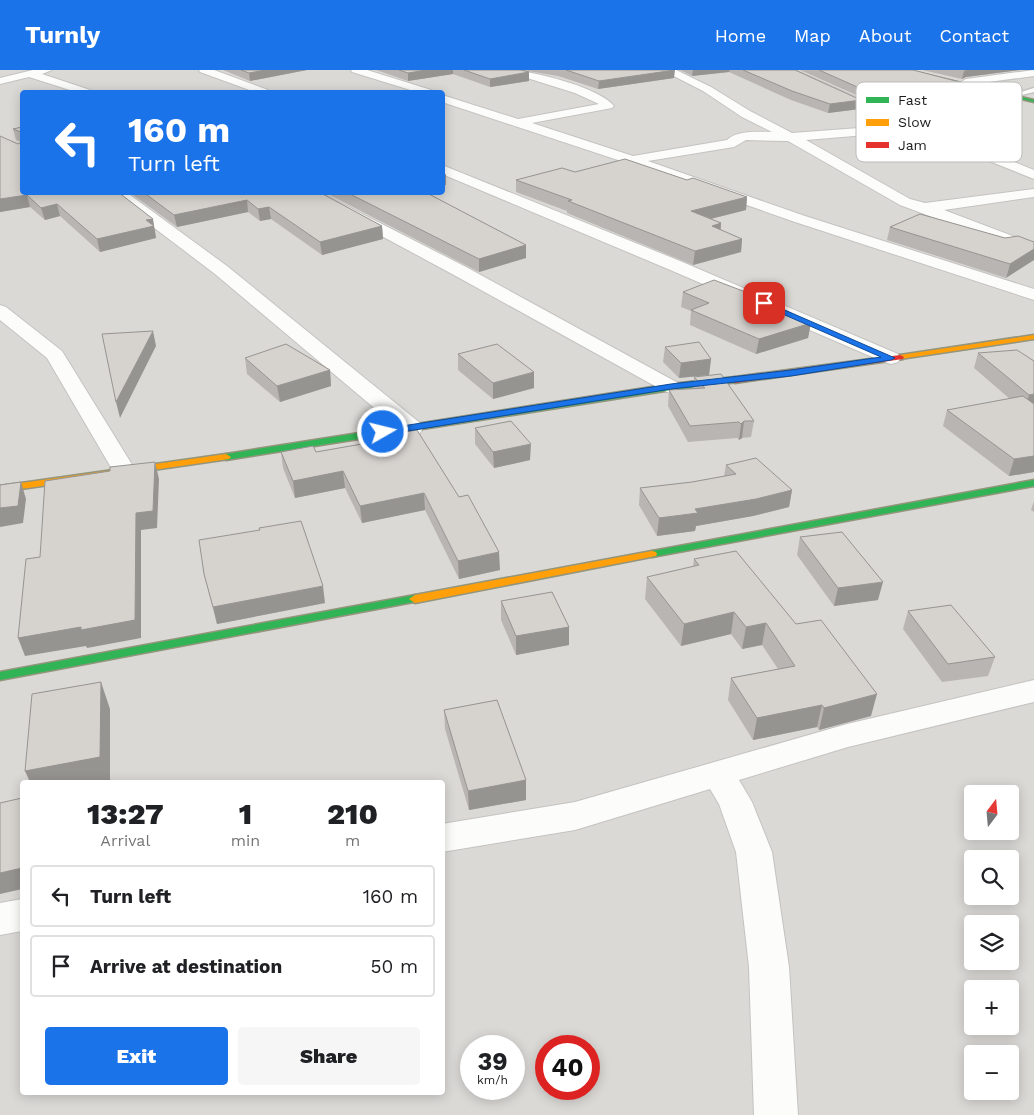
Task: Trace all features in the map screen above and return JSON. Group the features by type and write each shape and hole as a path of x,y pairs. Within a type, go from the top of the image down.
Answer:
{"street":[{"path":"0,81 48,70"},
{"path":"204,70 259,90"},
{"path":"356,70 421,90"},
{"path":"512,70 602,99 608,106 515,123"},
{"path":"667,70 707,89 746,114 905,202 1034,250"},
{"path":"786,70 856,101"},
{"path":"900,70 955,82"},
{"path":"914,70 966,82 1034,73"},
{"path":"30,74 80,90"},
{"path":"1022,95 1034,99"},
{"path":"445,99 632,160 800,220 1034,295"},
{"path":"632,160 734,144 733,141 746,137 790,137 856,132"},
{"path":"1002,162 1034,175"},
{"path":"445,170 656,257 891,358"},
{"path":"924,208 1034,193"},
{"path":"118,195 221,270 412,428"},
{"path":"313,195 460,271 671,387"},
{"path":"0,311 55,355 124,471"},
{"path":"0,489 412,428 671,387 791,373 1034,337"},
{"path":"0,676 1034,483"},
{"path":"445,838 575,816 847,736 1034,691"},
{"path":"718,774 735,802 754,852 769,967 776,1115"},
{"path":"0,920 20,915"}],"shaded area":[{"path":"0,70 1034,70 1034,1115 0,1115"}],"building":[{"path":"241,70 265,70 249,73"},
{"path":"399,70 426,70 408,73"},
{"path":"464,70 521,70 529,72 490,79"},
{"path":"566,70 675,70 599,81"},
{"path":"743,70 795,70 856,98 856,101 830,104 792,91"},
{"path":"819,70 913,70 960,82 856,82 856,86"},
{"path":"0,136 18,144 20,143 20,195 27,195 0,199"},
{"path":"625,159 687,180 693,178 747,197 691,211 721,223 712,226 742,239 695,251 568,201 572,200 516,180 562,168 575,172"},
{"path":"27,195 122,195 153,219 146,220 154,226 97,239 57,204 41,208"},
{"path":"147,195 325,195 382,226 320,242 269,207 258,209 247,200 174,215"},
{"path":"352,195 431,195 526,245 479,259"},
{"path":"920,214 1005,238 1018,236 1034,242 1034,249 1010,264 890,227"},
{"path":"714,280 756,296 811,323 759,339 691,310 709,303 683,292"},
{"path":"153,331 116,402 102,334"},
{"path":"699,342 711,359 681,363 665,347"},
{"path":"286,344 330,370 277,386 245,358"},
{"path":"497,344 534,372 493,383 458,354"},
{"path":"1017,350 1034,361 1034,394 1029,395 978,353"},
{"path":"721,374 754,421 744,421 741,424 739,422 690,426 669,390 705,388 694,377"},
{"path":"1023,396 1034,404 1034,456 1014,459 947,410"},
{"path":"511,421 531,444 493,452 475,428"},
{"path":"417,430 459,497 468,495 499,552 458,561 424,493 360,506 343,471 293,481 281,452 313,446 316,452 379,441 377,437"},
{"path":"756,458 792,490 756,499 695,509 698,513 659,518 640,488 692,482 736,474 726,465"},
{"path":"155,462 153,511 136,513 135,620 81,630 81,627 18,638 26,559 40,557 45,481 110,471 110,467"},
{"path":"21,482 18,506 0,508 0,485"},
{"path":"301,521 323,586 213,607 204,574 199,540"},
{"path":"842,532 883,582 838,588 800,537"},
{"path":"736,551 796,624 821,620 877,694 824,708 822,705 757,718 731,678 795,666 766,623 746,627 734,612 684,624 647,577 699,565 694,559"},
{"path":"552,592 569,627 516,636 501,601"},
{"path":"951,605 995,657 948,664 908,611"},
{"path":"101,682 100,757 25,771 32,694"},
{"path":"497,700 526,780 468,791 444,710"},
{"path":"20,798 20,868 0,873 0,803"}],"traffic: fast":[{"path":"900,70 952,82"},
{"path":"1022,98 1034,101"},
{"path":"226,457 671,387 735,380"},
{"path":"652,554 1034,483"},
{"path":"0,676 415,599"}],"traffic: slow":[{"path":"900,357 1034,337"},
{"path":"0,489 226,457"},
{"path":"415,599 652,554"}],"traffic: jam":[{"path":"735,380 900,357"}],"route":[{"path":"383,432 671,387 791,373 891,358 764,303"}]}
